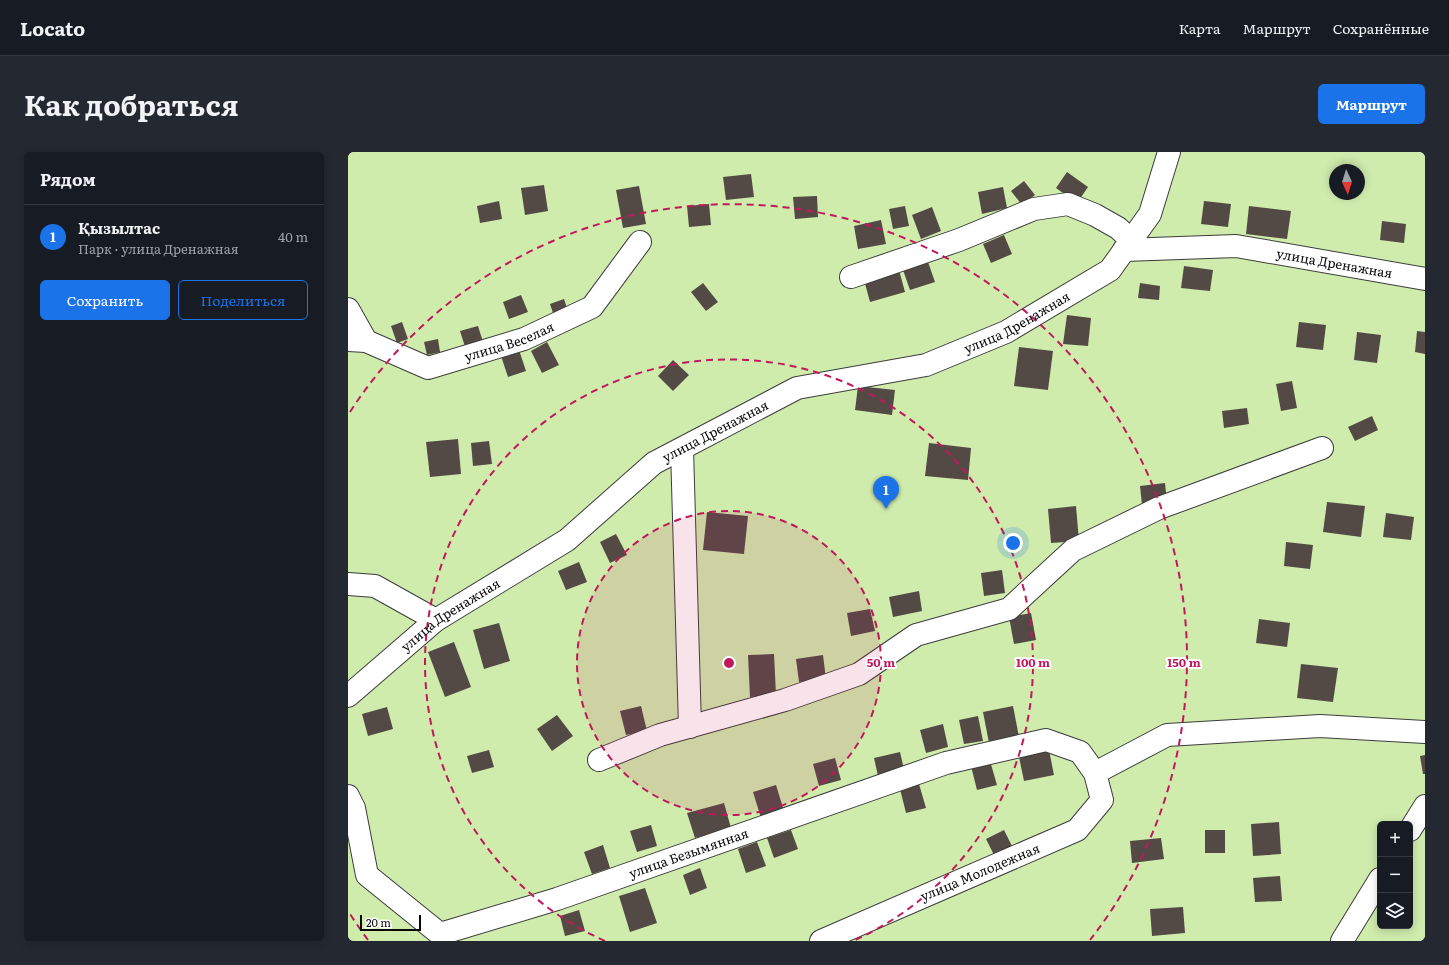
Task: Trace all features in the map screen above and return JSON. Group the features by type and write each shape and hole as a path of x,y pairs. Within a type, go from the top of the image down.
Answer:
{"street":[{"name":"улица Дренажная","path":"348,696 436,620 567,540 654,464 797,388 926,365 1006,332 1110,270 1150,214 1169,152"},
{"path":"851,277 959,240 1034,209 1068,204 1095,215 1118,228 1128,245"},
{"name":"улица Веселая","path":"357,340 428,368 524,339 592,307 640,242"},
{"name":"улица Дренажная","path":"1128,245 1236,246 1425,279"},
{"path":"348,309 357,340"},
{"path":"599,760 660,735 785,700 859,674 916,635 1009,609 1073,550 1158,508 1322,448"},
{"path":"682,449 690,726"},
{"path":"348,584 375,586 436,620"},
{"path":"1095,773 1167,735 1320,726 1425,732"},
{"name":"улица Безымянная","path":"348,796 354,808 367,875 440,934 557,899 946,763 1046,740 1080,752 1095,773"},
{"name":"улица Молодежная","path":"821,941 1078,830 1102,800 1095,773"},
{"path":"1413,825 1425,806"},
{"path":"1342,941 1377,883"}],"green space":[{"path":"348,152 1425,152 1425,941 348,941"}],"building":[{"path":"1067,172 1088,187 1077,203 1056,188"},
{"path":"751,174 754,197 726,200 723,177"},
{"path":"1024,181 1035,195 1022,205 1011,191"},
{"path":"544,185 548,211 525,215 521,188"},
{"path":"639,186 646,224 623,228 616,190"},
{"path":"1003,187 1007,208 982,214 978,192"},
{"path":"817,196 818,217 795,219 793,197"},
{"path":"499,201 502,219 480,223 477,206"},
{"path":"1204,201 1231,204 1228,227 1201,224"},
{"path":"709,204 711,225 689,227 687,206"},
{"path":"905,206 909,226 893,229 889,209"},
{"path":"1249,206 1291,211 1287,239 1246,234"},
{"path":"932,207 941,231 921,239 912,215"},
{"path":"881,220 886,244 858,249 854,226"},
{"path":"1382,221 1406,224 1404,243 1380,240"},
{"path":"1004,235 1012,254 991,263 983,244"},
{"path":"928,262 935,282 910,290 903,270"},
{"path":"1184,266 1213,270 1210,291 1181,288"},
{"path":"899,270 905,292 870,302 864,280"},
{"path":"703,283 718,302 706,311 691,292"},
{"path":"1140,283 1160,286 1159,300 1138,298"},
{"path":"521,295 528,312 509,319 503,302"},
{"path":"564,299 569,314 555,319 550,304"},
{"path":"1067,315 1091,318 1088,346 1063,344"},
{"path":"402,322 408,339 397,343 391,326"},
{"path":"1299,322 1326,325 1323,350 1296,347"},
{"path":"478,326 484,345 466,350 460,331"},
{"path":"1417,331 1425,332 1425,354 1415,352"},
{"path":"1357,332 1381,335 1377,363 1354,360"},
{"path":"438,339 440,352 427,355 424,342"},
{"path":"547,342 559,365 542,373 531,351"},
{"path":"518,347 526,371 508,377 500,353"},
{"path":"1019,347 1053,351 1048,390 1014,386"},
{"path":"673,360 689,375 673,391 658,376"},
{"path":"1292,381 1297,408 1281,411 1276,384"},
{"path":"858,386 895,390 892,415 855,410"},
{"path":"1247,408 1249,424 1224,428 1222,411"},
{"path":"1372,416 1378,430 1355,441 1348,427"},
{"path":"458,439 461,474 430,477 426,442"},
{"path":"489,441 492,464 473,466 471,443"},
{"path":"929,443 971,448 968,480 925,476"},
{"path":"1165,483 1167,502 1142,505 1140,486"},
{"path":"1327,502 1365,506 1361,537 1323,532"},
{"path":"1076,506 1079,541 1051,543 1048,509"},
{"path":"707,512 748,516 744,554 703,550"},
{"path":"1386,513 1414,517 1411,540 1383,537"},
{"path":"616,534 627,555 610,563 600,542"},
{"path":"1286,542 1313,545 1310,569 1284,566"},
{"path":"579,562 587,582 566,590 558,571"},
{"path":"1002,570 1005,593 984,596 981,573"},
{"path":"919,591 922,611 893,617 889,597"},
{"path":"870,609 875,631 851,636 847,613"},
{"path":"1031,613 1036,640 1014,644 1009,617"},
{"path":"1259,619 1290,623 1287,647 1256,643"},
{"path":"499,623 510,661 484,669 473,630"},
{"path":"454,642 471,687 445,697 428,652"},
{"path":"774,654 776,695 750,697 748,655"},
{"path":"823,655 826,679 799,682 796,659"},
{"path":"1301,664 1338,668 1333,702 1297,698"},
{"path":"641,706 647,731 626,735 620,711"},
{"path":"1013,706 1019,737 989,743 983,712"},
{"path":"387,707 393,729 368,736 362,714"},
{"path":"557,715 573,736 552,751 537,729"},
{"path":"978,716 983,741 964,744 959,720"},
{"path":"943,724 948,747 926,753 920,730"},
{"path":"489,750 494,767 472,773 467,756"},
{"path":"1049,750 1054,775 1024,781 1019,757"},
{"path":"900,752 904,769 878,776 874,758"},
{"path":"1425,755 1425,774 1423,774 1420,756"},
{"path":"835,758 841,780 819,786 813,764"},
{"path":"990,761 997,785 977,790 971,766"},
{"path":"919,784 926,808 906,813 900,789"},
{"path":"776,785 784,811 761,818 753,792"},
{"path":"724,803 731,828 695,838 687,813"},
{"path":"1279,822 1281,854 1253,856 1251,824"},
{"path":"651,825 657,846 637,852 630,831"},
{"path":"791,830 798,849 774,858 767,838"},
{"path":"1004,830 1013,848 995,857 986,839"},
{"path":"1205,830 1225,830 1225,853 1205,853"},
{"path":"1161,838 1164,859 1132,863 1130,841"},
{"path":"757,842 766,866 746,873 738,849"},
{"path":"603,845 610,868 592,874 584,852"},
{"path":"700,868 707,888 690,895 683,875"},
{"path":"1280,876 1282,901 1255,902 1253,878"},
{"path":"645,888 657,923 630,932 619,896"},
{"path":"1183,907 1185,933 1152,936 1150,909"},
{"path":"579,910 585,931 565,936 560,916"}],"place":[{"name":"Қызылтас","path":"886,509"}]}
